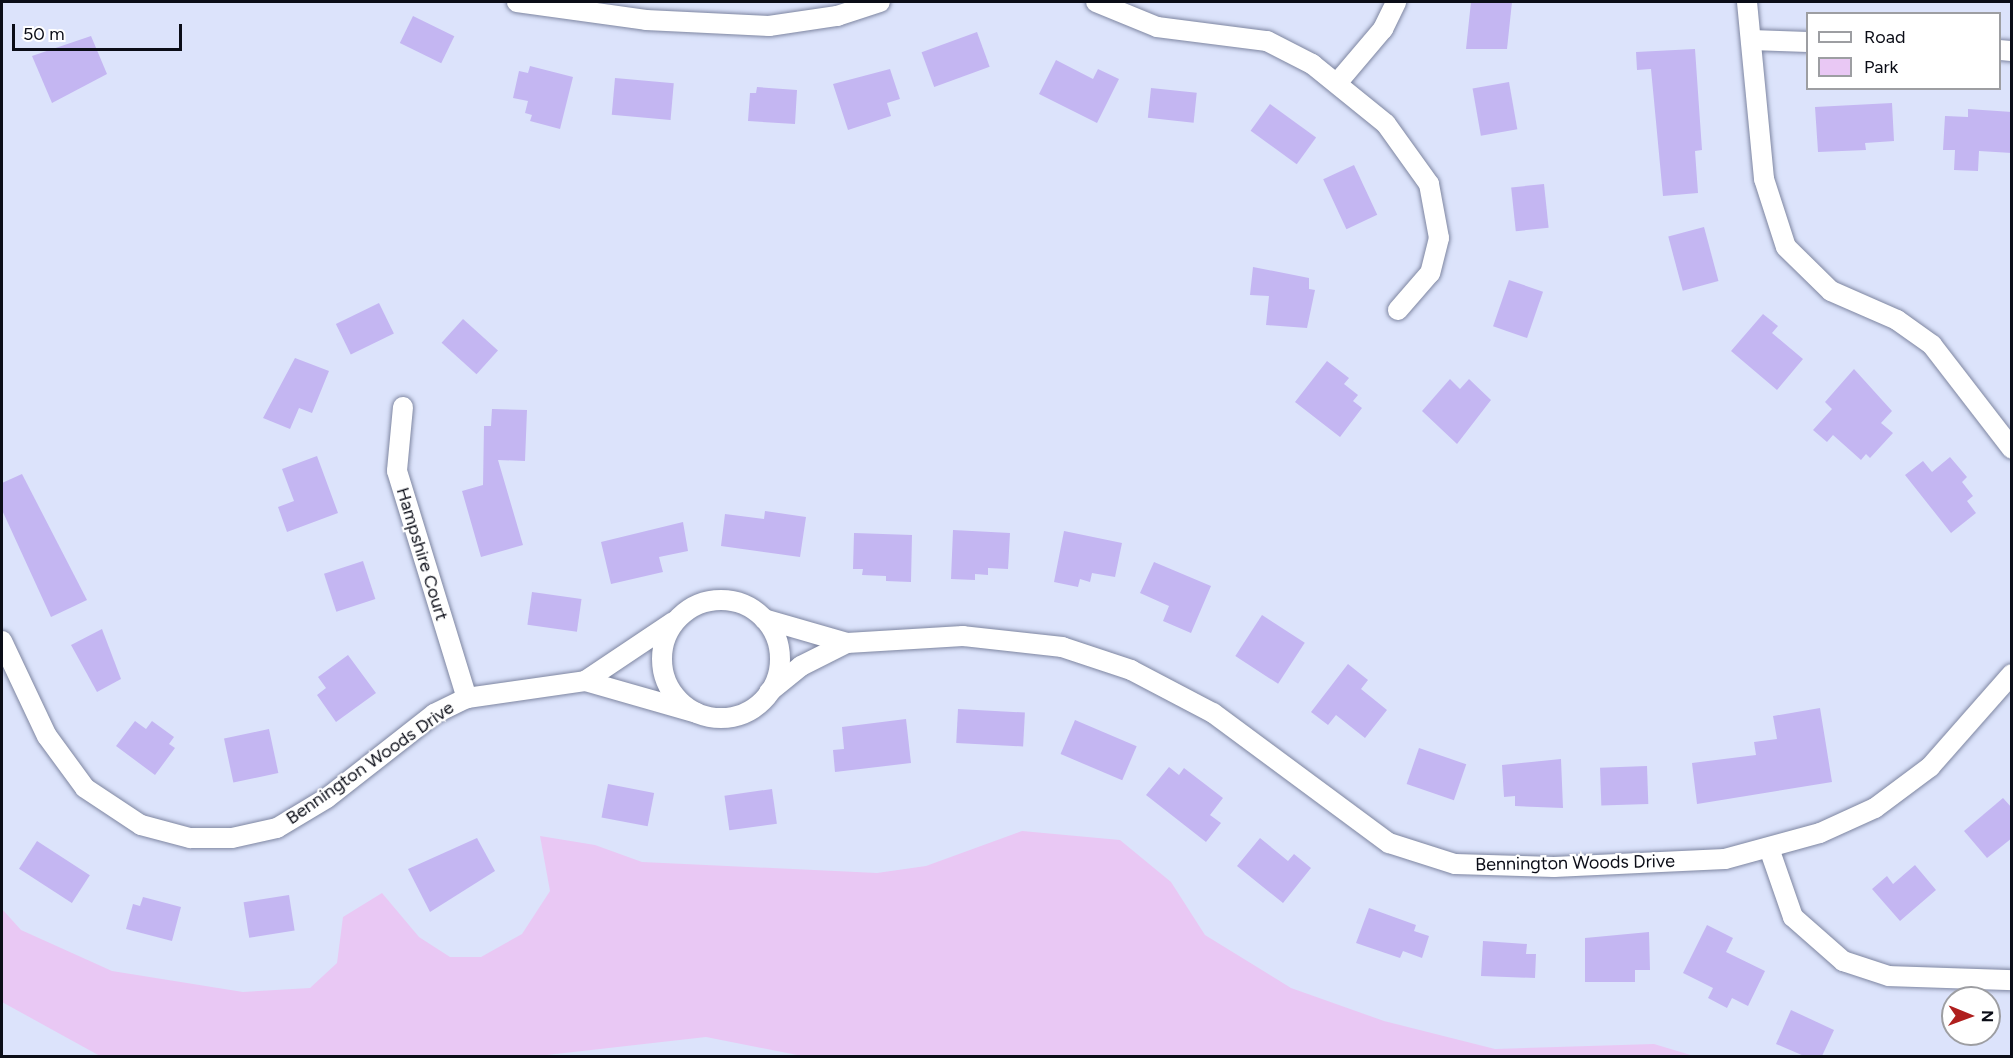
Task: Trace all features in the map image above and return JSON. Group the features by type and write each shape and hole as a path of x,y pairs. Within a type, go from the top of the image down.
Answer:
{"street":[{"path":"517,2 646,20 769,26 837,16 880,2"},
{"path":"1096,2 1157,27 1268,41 1338,82 1405,145 1434,201 1439,238 1435,262 1415,296 1398,310"},
{"path":"1338,82 1383,28 1396,2"},
{"path":"1747,2 1767,195 1792,258 1831,291 1897,320 1932,345 2012,449"},
{"path":"1751,40 1806,42"},
{"name":"Hampshire Court","path":"403,407 397,471 467,698"},
{"name":"Bennington Woods Drive","path":"585,681 676,620 691,607 716,600 742,603 764,619 847,643"},
{"path":"764,619 779,653 769,692"},
{"path":"676,620 664,644 664,675 677,699 696,713"},
{"name":"Bennington Woods Drive","path":"2,641 47,736 85,788 141,825 190,838 232,838 277,828 327,798 434,714 467,698 585,681 696,713 738,715 801,666 847,643 921,636 1008,638 1115,663 1213,713 1374,835 1431,859 1554,867 1725,859 1770,851 1888,799 1930,767 2012,674"},
{"path":"1770,851 1793,917 1814,941 1843,961 1889,976 2012,980"}],"green space":[{"path":"1022,831 1120,840 1171,882 1205,935 1291,988 1384,1021 1495,1049 1654,1044 1694,1056 802,1056 706,1037 538,1056 100,1056 2,1002 2,909 21,930 112,971 243,992 310,988 337,963 343,917 382,893 419,937 450,957 481,957 522,934 550,891 540,836 595,845 642,862 877,873 926,866"}],"building":[{"path":"1471,2 1512,2 1507,49 1466,49"},
{"path":"413,16 454,36 441,63 400,43"},
{"path":"977,32 990,67 934,87 922,52"},
{"path":"91,36 107,74 52,103 32,56"},
{"path":"1695,49 1702,150 1695,151 1698,193 1663,196 1651,69 1637,70 1636,52"},
{"path":"1056,60 1093,79 1098,69 1119,79 1097,123 1039,94"},
{"path":"530,66 573,77 560,129 530,121 532,115 525,113 528,101 513,98 519,71 528,73"},
{"path":"890,69 900,99 887,103 891,116 848,130 833,84"},
{"path":"615,78 674,83 671,120 612,115"},
{"path":"1509,82 1517,129 1481,136 1473,88"},
{"path":"757,87 797,90 795,124 748,121 750,93 756,93"},
{"path":"1151,88 1197,93 1194,123 1148,118"},
{"path":"1892,103 1894,141 1865,143 1866,150 1818,152 1815,107"},
{"path":"1270,104 1316,138 1297,164 1251,131"},
{"path":"1968,109 2012,112 2012,153 1979,151 1978,171 1954,170 1955,150 1943,150 1945,116 1968,117"},
{"path":"1354,165 1377,215 1346,229 1323,179"},
{"path":"1544,184 1549,228 1516,231 1511,187"},
{"path":"1704,227 1718,281 1683,291 1668,237"},
{"path":"1253,267 1309,278 1309,289 1315,290 1307,328 1266,325 1269,296 1250,295"},
{"path":"1509,280 1543,292 1527,338 1493,326"},
{"path":"379,303 394,334 351,355 336,324"},
{"path":"1763,314 1778,326 1772,333 1803,359 1777,390 1731,351"},
{"path":"463,319 498,350 477,374 442,343"},
{"path":"295,358 329,371 312,413 299,408 290,429 263,418"},
{"path":"1327,361 1349,378 1344,384 1358,395 1353,401 1362,408 1340,437 1295,402"},
{"path":"1854,369 1892,411 1881,423 1893,433 1870,458 1866,454 1861,460 1833,435 1827,442 1813,430 1832,409 1825,402"},
{"path":"1450,379 1460,389 1469,379 1491,400 1457,444 1422,411"},
{"path":"492,409 527,410 525,461 498,460 523,545 481,557 462,491 483,485 484,426 491,426"},
{"path":"317,456 338,513 287,532 278,507 294,501 282,469"},
{"path":"1950,457 1967,477 1962,482 1973,496 1967,501 1976,513 1951,533 1905,475 1923,461 1932,472"},
{"path":"22,474 87,600 51,617 2,510 2,483"},
{"path":"765,511 806,517 800,557 721,546 725,514 764,519"},
{"path":"683,522 688,551 659,557 663,572 611,584 601,542"},
{"path":"953,530 1010,533 1008,569 988,568 988,575 975,574 975,580 951,579"},
{"path":"1064,531 1122,543 1115,577 1092,573 1090,582 1080,579 1078,587 1054,582"},
{"path":"854,533 912,535 911,582 886,581 886,576 862,575 863,569 853,569"},
{"path":"363,561 375,599 336,612 324,574"},
{"path":"1154,562 1211,586 1191,633 1163,621 1169,606 1140,593"},
{"path":"532,592 582,599 577,632 527,625"},
{"path":"1262,615 1305,643 1278,684 1235,656"},
{"path":"102,629 121,679 97,692 71,645"},
{"path":"348,655 376,693 336,722 317,695 326,688 318,677"},
{"path":"1348,664 1368,680 1361,689 1387,710 1365,738 1336,715 1328,725 1311,712"},
{"path":"1820,708 1832,782 1697,804 1692,763 1756,755 1754,742 1777,739 1773,716"},
{"path":"958,709 1025,713 1023,746 956,743"},
{"path":"906,719 911,763 835,772 833,750 844,749 842,727"},
{"path":"1075,720 1137,746 1122,780 1061,754"},
{"path":"135,721 146,729 152,721 174,737 169,744 175,748 155,775 116,746"},
{"path":"269,729 278,773 233,783 224,739"},
{"path":"1419,748 1466,764 1454,800 1407,784"},
{"path":"1561,759 1563,808 1515,806 1515,796 1504,797 1502,765"},
{"path":"1647,766 1648,804 1601,806 1600,768"},
{"path":"1169,767 1179,775 1184,768 1223,798 1210,815 1221,823 1206,842 1146,795"},
{"path":"608,784 654,793 648,826 602,817"},
{"path":"772,789 777,824 729,830 724,796"},
{"path":"2003,798 2012,808 2012,838 1987,858 1964,831"},
{"path":"477,838 495,871 430,912 408,869"},
{"path":"1260,838 1288,861 1294,854 1311,868 1283,903 1237,866"},
{"path":"37,841 90,875 72,903 19,869"},
{"path":"1915,865 1936,890 1900,921 1872,889 1887,876 1893,884"},
{"path":"289,895 295,931 249,938 244,902"},
{"path":"143,897 181,907 172,941 126,929 133,904 140,906"},
{"path":"1369,908 1416,925 1414,931 1429,936 1422,958 1403,951 1400,958 1356,943"},
{"path":"1707,925 1733,938 1726,952 1765,971 1748,1006 1732,998 1727,1008 1708,998 1713,988 1683,973"},
{"path":"1649,932 1650,970 1635,970 1635,982 1585,982 1585,938"},
{"path":"1483,941 1527,944 1526,954 1536,954 1535,978 1481,976"},
{"path":"1791,1010 1834,1030 1822,1056 1804,1056 1776,1044"}]}
